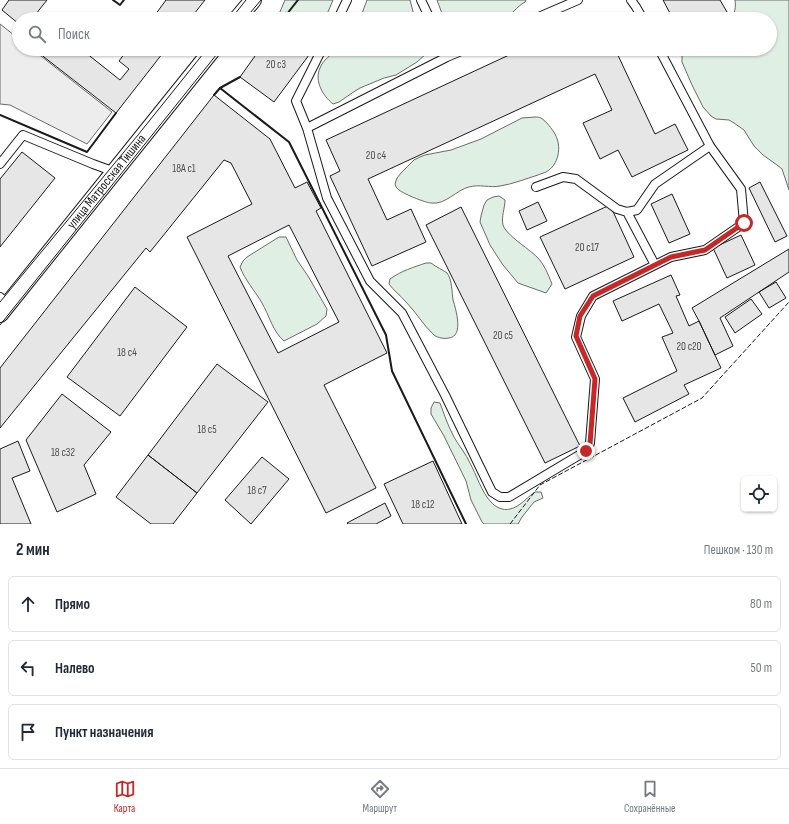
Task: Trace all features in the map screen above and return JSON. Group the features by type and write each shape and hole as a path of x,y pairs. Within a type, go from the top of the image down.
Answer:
{"street":[{"path":"244,12 253,0"},
{"name":"улица Матросская Тишина","path":"3,305 115,172 208,56"}],"lane":[{"path":"341,12 347,0"},
{"path":"422,0 427,12"},
{"path":"550,12 578,0"},
{"path":"631,0 639,12"},
{"path":"318,56 296,101 307,128 327,198 370,281 402,313 492,492 500,497 509,497 586,451 590,444 595,379 576,336 580,316 593,296 671,257 705,250 744,223 742,189 710,146 662,56"},
{"path":"307,128 447,57"},
{"path":"0,164 23,135 115,172"},
{"path":"536,187 563,177 576,180 617,208 627,212 637,210 655,184 710,146"},
{"path":"627,212 655,265"}],"green space":[{"path":"285,0 333,0 328,12 280,12"},
{"path":"367,0 410,0 413,12 363,12"},
{"path":"437,0 526,0 512,12 441,12"},
{"path":"735,0 789,0 789,190 782,169 763,155 754,146 744,130 729,120 716,119 703,107 682,62 682,56 777,56 777,12 734,12"},
{"path":"329,56 424,56 396,75 384,78 360,88 339,102 333,104 320,88 318,78 320,68"},
{"path":"522,118 541,118 549,125 555,134 559,149 554,165 546,172 505,185 469,187 446,200 436,203 428,203 414,198 400,191 395,184 401,173 414,160 420,157 451,150 481,139"},
{"path":"499,196 505,200 502,219 505,229 537,257 547,273 552,284 546,293 518,283 503,265 490,245 480,222 481,216 487,200"},
{"path":"279,237 286,237 297,260 327,309 326,316 317,324 284,341 274,328 262,303 247,281 240,267 247,257"},
{"path":"426,263 431,263 447,273 450,279 458,328 454,336 449,338 441,338 434,335 389,284 390,279"},
{"path":"434,402 440,403 454,437 468,460 485,494 493,504 502,509 514,508 535,492 541,492 543,498 534,502 518,524 484,524 482,522 471,500 466,481 444,436 431,414 431,408"}],"shaded area":[{"path":"0,24 12,33 12,56 41,56 112,112 87,144 10,105 0,104"}],"building":[{"path":"9,0 47,0 38,12 12,12 12,18 2,10"},
{"path":"166,0 205,0 196,12 157,12"},
{"path":"663,0 720,0 727,12 669,12"},
{"path":"43,56 90,56 120,80 129,69 119,61 123,56 161,56 116,113"},
{"path":"255,56 308,56 274,102 240,77"},
{"path":"507,56 618,56 655,134 675,124 688,150 632,177 618,150 600,159 583,123 612,110 595,74 368,179 387,220 411,209 426,242 372,266 330,176 340,171 326,140"},
{"path":"214,95 270,139 295,188 307,182 321,208 316,211 387,353 324,385 376,488 326,513 187,237 252,204 231,163 224,160 150,252 146,248 0,428 0,368","holes":["289,225 339,322 278,353 228,256"]},
{"path":"22,152 55,178 0,247 0,179"},
{"path":"760,182 787,236 775,242 749,188"},
{"path":"672,194 690,234 669,243 651,204"},
{"path":"538,202 547,221 527,230 519,211"},
{"path":"610,205 634,257 565,289 540,237"},
{"path":"461,207 580,446 545,463 426,225"},
{"path":"741,235 755,265 727,278 713,248"},
{"path":"789,249 789,272 720,318 733,346 715,355 692,308"},
{"path":"671,275 680,295 676,296 689,326 699,321 721,368 684,385 689,394 635,422 623,398 677,371 662,337 673,333 659,304 622,321 613,301"},
{"path":"776,282 786,298 769,308 759,292"},
{"path":"135,287 187,327 120,416 67,377"},
{"path":"751,299 762,314 735,333 725,317"},
{"path":"217,364 268,402 197,493 148,455"},
{"path":"62,394 111,432 84,465 96,494 57,512 26,440"},
{"path":"18,441 30,471 12,478 31,524 0,524 0,449"},
{"path":"148,455 197,493 173,524 151,524 116,497"},
{"path":"262,457 289,479 251,524 225,500"},
{"path":"433,461 462,524 403,524 384,484"},
{"path":"385,503 391,516 376,524 347,523"}],"tram line":[{"path":"237,12 246,0"},
{"path":"251,12 261,0"},
{"path":"0,302 201,56"},
{"path":"0,325 215,56"}],"fence":[{"path":"510,524 540,485 702,398 789,302"}],"wall":[{"path":"113,0 120,5 124,0"},
{"path":"289,12 298,0"},
{"path":"214,95 220,88 240,77"},
{"path":"220,88 289,142 386,335 392,371 466,524"},
{"path":"0,115 87,152 116,113"}],"route":[{"path":"586,451 590,444 595,379 576,336 580,316 593,296 671,257 705,250 744,223"}]}
